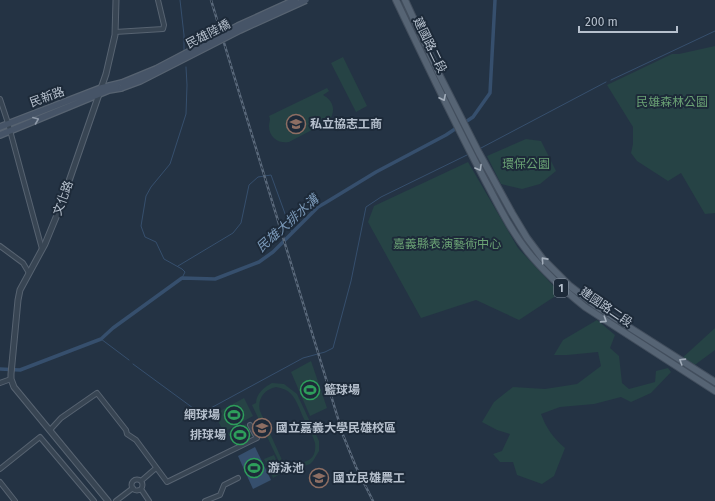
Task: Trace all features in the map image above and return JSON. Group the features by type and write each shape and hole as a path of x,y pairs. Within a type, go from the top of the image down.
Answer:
{"main road":[{"name":"民雄陸橋","path":"122,85 238,26 295,0"},
{"name":"民雄陸橋","path":"122,85 140,81 240,30 306,0"},
{"name":"建國路二段","path":"396,0 461,133 505,216 528,252 565,292 715,382"},
{"name":"建國路二段","path":"405,0 439,74 467,129 512,213 538,253 594,309 715,391"},
{"name":"民新路","path":"0,127 101,88 122,85"},
{"name":"民新路","path":"0,135 122,85"}],"street":[{"name":"文化路","path":"11,377 20,290 42,249 59,210 106,74 115,32 116,0"},
{"path":"115,32 163,29 164,25 158,0"},
{"path":"0,99 8,123 42,249"},
{"path":"0,246 23,263 29,273"},
{"path":"0,383 11,377 14,387 108,501"},
{"path":"50,430 61,418 97,393 126,430 127,434 136,440 167,482 256,438 250,425"},
{"path":"0,469 40,437 94,501"},
{"path":"141,481 156,468"},
{"path":"206,501 220,495 224,486 238,478"},
{"path":"133,488 131,484 133,480 138,479 141,481"},
{"path":"141,481 143,484 141,489"},
{"path":"0,482 15,501"},
{"path":"133,488 137,490 141,489"},
{"path":"118,500 133,488"},
{"path":"141,489 149,501"}],"green space":[{"name":"民雄森林公園","path":"715,46 715,213 705,214 681,173 668,181 637,161 631,153 633,144 633,127 607,85 672,54 679,54"},
{"path":"343,57 367,106 356,112 331,63"},
{"path":"327,88 329,91 323,95 330,100 333,106 333,114 329,121 289,142 278,141 272,136 269,130 269,116"},
{"name":"環保公園","path":"526,139 541,141 556,171 540,184 522,189 501,184 487,156"},
{"name":"嘉義縣表演藝術中心","path":"468,162 518,248 560,293 519,320 476,300 421,318 368,222 374,206"},
{"path":"597,320 615,335 610,348 619,356 622,383 629,389 655,382 656,371 668,368 671,372 651,393 631,402 621,397 594,404 560,407 541,414 551,433 565,448 554,476 542,484 517,475 513,462 500,462 493,454 502,451 510,434 497,430 482,422 494,402 513,387 545,389 577,384 601,366 598,352 554,355 563,340"},
{"path":"715,328 715,350 692,367 680,360"},
{"name":"籃球場","path":"311,361 327,408 310,416 291,372"},
{"path":"272,383 284,384 297,394 319,441 319,451 310,464 296,467 286,464 282,468 252,405 256,403 257,397 261,391","holes":["276,387 287,391 294,397 314,440 315,450 313,456 305,462 294,463 282,460 260,411 259,407 262,396 268,390"]},
{"name":"網球場","path":"244,398 253,416 224,432 214,414"},
{"name":"排球場","path":"246,424 252,436 234,445 228,433"},
{"path":"274,455 282,473 273,478 264,459"}],"water":[{"name":"游泳池","path":"255,447 271,480 253,489 238,456"}],"waterway":[{"path":"180,0 184,50"},
{"name":"民雄大排水溝","path":"0,369 20,370 101,339 113,328 182,278 215,279 259,262 273,252 318,207 376,172 446,135 473,117 490,93 495,0"},
{"path":"611,80 715,31"},
{"path":"182,278 185,272 164,259 156,242 145,237 141,226 146,196 151,187 170,164 186,114 186,67"},
{"path":"481,148 606,82"},
{"path":"133,364 193,408 209,409 303,358 325,352 333,348 351,281 366,207 381,197 467,155"},
{"path":"178,266 233,233 241,223 249,185 258,177 271,175 292,233"},
{"path":"101,339 129,360"}],"railway":[{"path":"211,0 343,435 356,467 373,501"}],"place":[{"name":"私立協志工商","path":"296,124"},
{"name":"籃球場","path":"310,390"},
{"name":"網球場","path":"234,415"},
{"name":"國立嘉義大學民雄校區","path":"262,428"},
{"name":"排球場","path":"240,435"},
{"name":"游泳池","path":"254,468"},
{"name":"國立民雄農工","path":"319,478"}]}
